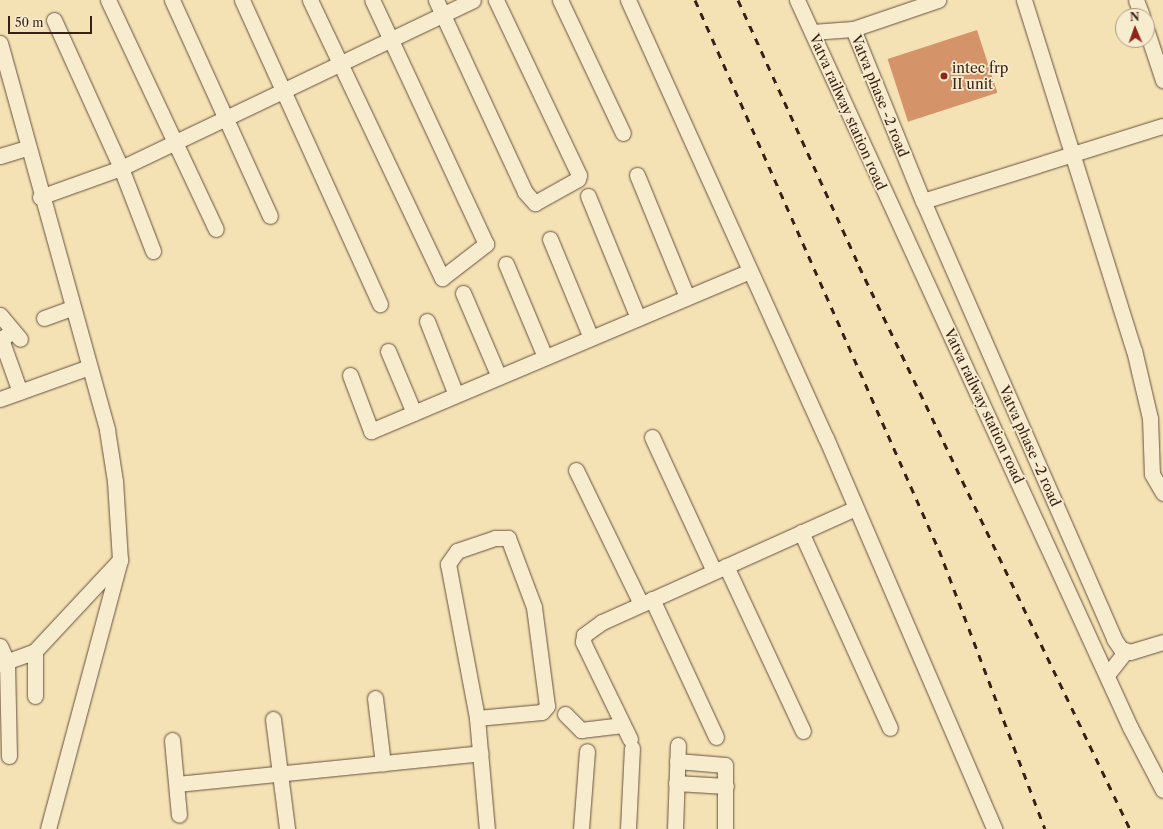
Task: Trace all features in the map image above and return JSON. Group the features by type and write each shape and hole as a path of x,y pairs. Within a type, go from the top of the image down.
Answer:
{"street":[{"path":"108,0 216,229"},
{"path":"172,0 270,216"},
{"path":"242,0 380,304"},
{"path":"310,0 442,278 486,244 372,0"},
{"path":"436,0 525,192 531,202 535,202 578,179 578,175 496,0"},
{"path":"40,197 121,168 390,39 444,15 472,0"},
{"path":"560,0 623,133"},
{"path":"628,0 856,508 994,829"},
{"name":"Vatva railway station road","path":"798,0 1107,675 1163,790"},
{"name":"Vatva phase -2 road","path":"938,0 853,29 923,201 1114,639 1126,651"},
{"path":"1024,0 1134,350 1150,418 1152,474 1163,493"},
{"path":"54,20 121,168 153,251"},
{"path":"809,26 853,29"},
{"path":"0,43 40,197 89,368 112,455 120,560 48,829"},
{"path":"1152,48 1163,80"},
{"path":"923,201 1163,126"},
{"path":"0,156 27,148"},
{"path":"637,175 687,297"},
{"path":"588,196 638,318"},
{"path":"550,240 591,338"},
{"path":"506,264 545,357"},
{"path":"350,375 371,431 750,271"},
{"path":"463,293 499,377"},
{"path":"44,318 72,308"},
{"path":"0,315 9,337 20,392"},
{"path":"427,321 456,395"},
{"path":"388,351 414,413"},
{"path":"0,399 89,368"},
{"path":"652,437 803,731"},
{"path":"576,470 716,737"},
{"path":"628,829 631,743 583,639 602,622 856,508"},
{"path":"800,532 890,728"},
{"path":"477,718 542,712 547,706 534,607 508,538 495,538 457,551 448,564 477,718 487,829"},
{"path":"3,663 35,651 120,560"},
{"path":"1107,675 1126,651 1163,642"},
{"path":"0,646 3,663 9,756"},
{"path":"35,651 35,696"},
{"path":"375,698 383,764"},
{"path":"565,714 581,730 623,725"},
{"path":"273,719 287,829"},
{"path":"172,740 179,815"},
{"path":"674,829 678,745"},
{"path":"581,829 587,751"},
{"path":"177,784 280,775 480,753"},
{"path":"677,761 723,764 726,767 724,829"},
{"path":"676,783 726,786"}],"building":[{"name":"intec frp II unit","path":"977,30 997,93 908,122 888,59"}],"railway":[{"path":"695,0 939,550 1045,829"},
{"path":"738,0 859,266 1130,829"}],"place":[{"name":"intec frp II unit","path":"944,76"}]}
